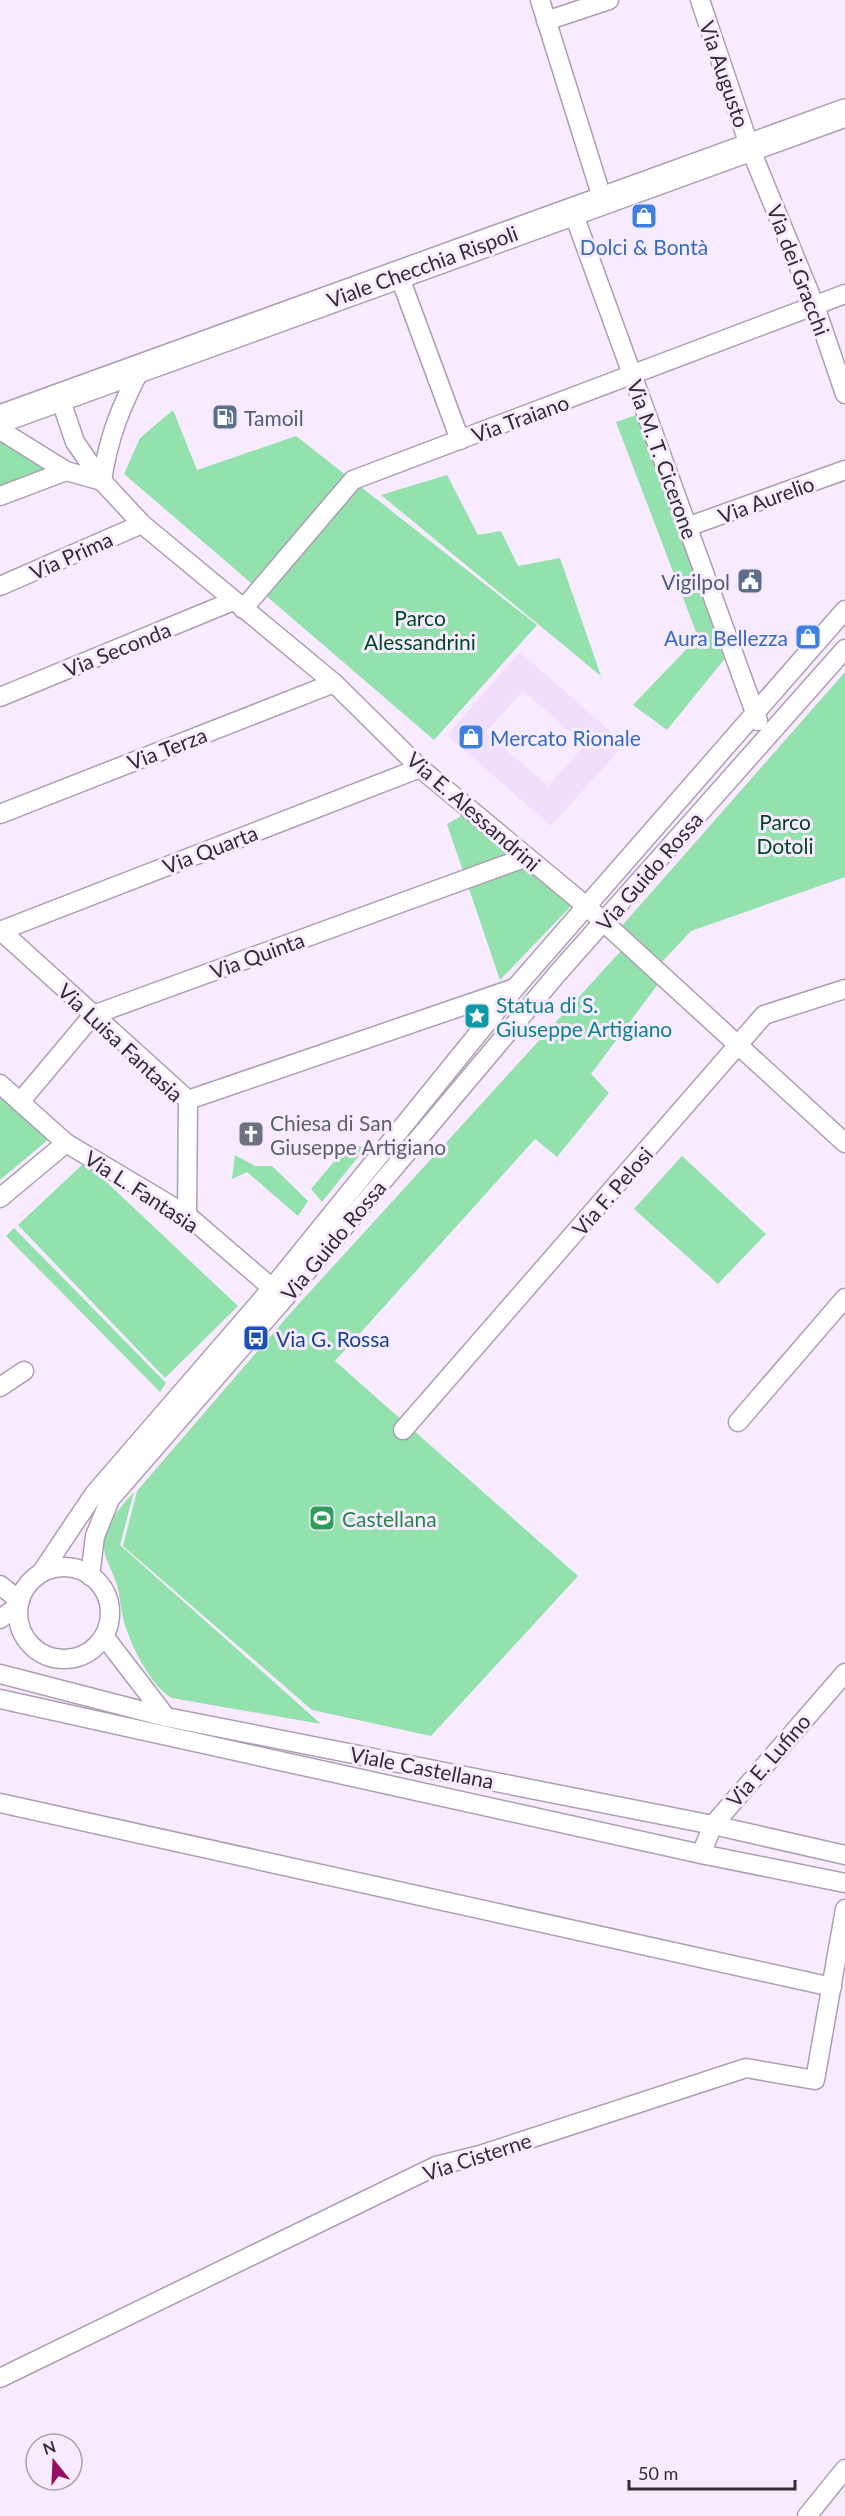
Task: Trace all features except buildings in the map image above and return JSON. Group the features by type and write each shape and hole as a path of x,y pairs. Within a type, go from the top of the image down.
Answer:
{"main road":[{"name":"Viale Checchia Rispoli","path":"0,420 845,113"}],"street":[{"path":"540,0 603,201"},
{"path":"546,21 609,0"},
{"name":"Via Augusto","path":"700,0 750,148"},
{"name":"Via dei Gracchi","path":"750,148 815,306 845,394"},
{"name":"Via M. T. Cicerone","path":"573,212 765,740"},
{"path":"399,275 460,440"},
{"name":"Via Traiano","path":"238,605 354,480 845,294"},
{"path":"0,430 66,471 102,481 107,450 121,406 141,368"},
{"name":"Via E. Alessandrini","path":"60,398 75,442 102,481 142,524 334,683 420,768 585,905 845,1143"},
{"name":"Via Aurelio","path":"687,527 845,470"},
{"path":"0,496 66,471"},
{"name":"Via Prima","path":"0,586 142,524"},
{"name":"Via Seconda","path":"0,697 238,605"},
{"path":"0,1619 19,1604 30,1582 41,1573 94,1494 277,1295 515,988 585,905 845,610"},
{"name":"Via Guido Rossa","path":"90,1576 95,1536 110,1499 277,1295 845,649"},
{"name":"Via Terza","path":"0,814 334,683"},
{"name":"Via Quarta","path":"0,931 420,768"},
{"name":"Via Quinta","path":"20,1102 93,1015 527,857"},
{"name":"Via Luisa Fantasia","path":"0,931 188,1100 187,1215"},
{"path":"188,1100 557,974"},
{"name":"Via F. Pelosi","path":"404,1430 764,1015 845,989"},
{"name":"Via L. Fantasia","path":"0,1084 66,1143 187,1215 277,1295"},
{"path":"0,1198 66,1143"},
{"path":"738,1422 845,1298"},
{"path":"0,1387 24,1371"},
{"path":"0,1585 19,1604 20,1626 28,1643 50,1657 75,1658 87,1653 104,1636 109,1623 110,1610 107,1597 100,1585 90,1576 67,1568 41,1573"},
{"path":"104,1636 166,1717"},
{"path":"25,1706 32,1683 50,1657"},
{"name":"Via E. Lufino","path":"701,1854 712,1825 845,1672"},
{"name":"Viale Castellana","path":"0,1674 166,1717 712,1825 845,1856"},
{"path":"0,1699 701,1854 845,1883"},
{"path":"0,1803 832,1987"},
{"name":"Via Cisterne","path":"0,2378 436,2166 480,2155 746,2068 815,2080 845,1909"},
{"path":"807,2516 845,2469"}],"shaded area":[{"name":"Mercato Rionale","path":"520,652 625,744 551,826 447,735","holes":["523,691 585,745 548,786 486,732"]}],"green space":[{"name":"Parco Alessandrini","path":"173,410 197,470 296,436 537,625 434,740 124,474 140,438"},
{"path":"639,414 727,656 667,730 633,705 698,637 616,422"},
{"path":"0,439 47,469 0,487"},
{"path":"447,475 478,535 501,531 518,566 560,558 601,676 381,495"},
{"name":"Parco Dotoli","path":"845,672 845,877 691,931 662,962 620,928"},
{"path":"463,815 573,904 500,980 447,824"},
{"name":"Castellana","path":"628,943 658,984 591,1074 609,1093 557,1157 535,1139 335,1361 578,1576 431,1736 312,1710 123,1546 137,1491 286,1318"},
{"path":"0,1083 56,1133 0,1180"},
{"path":"348,1145 366,1147 322,1202 311,1189"},
{"path":"235,1155 255,1166 272,1166 308,1201 298,1216 247,1172 232,1179"},
{"path":"682,1156 766,1234 718,1284 634,1209"},
{"path":"85,1162 238,1306 165,1378 18,1225"},
{"path":"14,1228 166,1383 160,1392 6,1236"},
{"path":"134,1492 120,1545 321,1724 172,1698 156,1684 148,1674 130,1639 117,1586 104,1547 107,1528 119,1509"}],"place":[{"name":"Dolci & Bontà","path":"644,216"},
{"name":"Tamoil","path":"225,417"},
{"name":"Vigilpol","path":"750,581"},
{"name":"Aura Bellezza","path":"808,637"},
{"name":"Mercato Rionale","path":"471,737"},
{"name":"Statua di S. Giuseppe Artigiano","path":"477,1016"},
{"name":"Chiesa di San Giuseppe Artigiano","path":"251,1134"},
{"name":"Via G. Rossa","path":"256,1338"},
{"name":"Castellana","path":"322,1518"}]}
